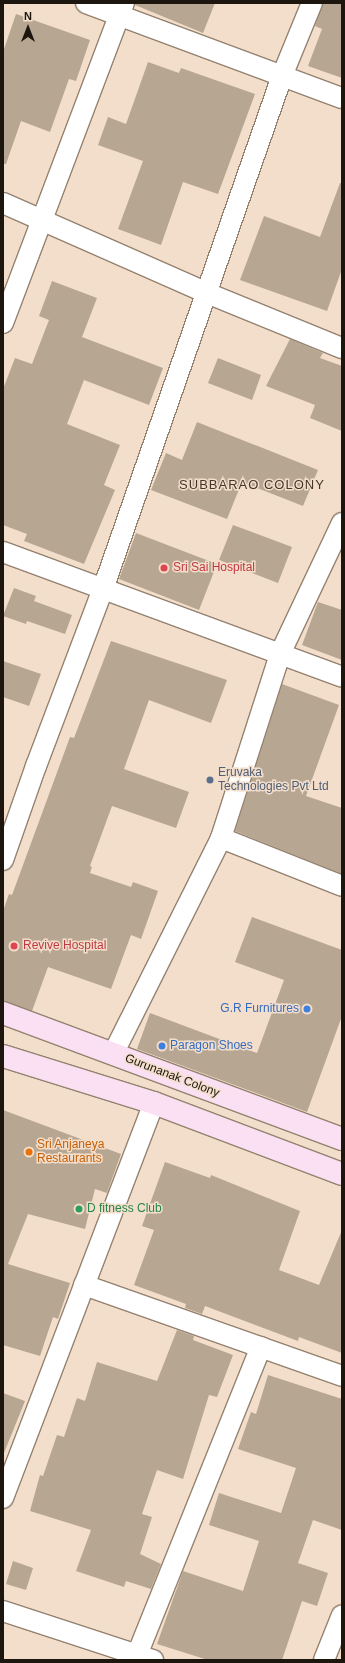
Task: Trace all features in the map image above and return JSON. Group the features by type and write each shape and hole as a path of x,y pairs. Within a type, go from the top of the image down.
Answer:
{"street":[{"path":"86,3 121,9 282,76 342,98"},
{"path":"3,860 36,766 103,589 282,76 312,3"},
{"path":"3,323 121,9"},
{"path":"3,203 43,219 207,293 342,348"},
{"path":"113,1054 221,838 280,654 342,523"},
{"path":"3,552 342,677"},
{"path":"221,838 342,886"},
{"name":"Gurunanak Colony","path":"3,1013 342,1138"},
{"path":"3,1056 154,1104 342,1174"},
{"path":"3,1498 154,1104"},
{"path":"84,1285 342,1376"},
{"path":"3,1611 145,1657 261,1347"},
{"path":"324,1660 342,1615"}],"building":[{"path":"135,3 215,3 203,33 135,5"},
{"path":"323,3 342,3 342,78 308,66 322,29 315,26"},
{"path":"16,14 90,40 76,81 69,79 50,132 21,121 6,164 3,164 3,52"},
{"path":"148,62 179,73 181,68 255,94 218,194 183,182 161,245 118,229 143,161 98,145 108,117 126,124"},
{"path":"340,183 342,183 342,269 327,311 240,280 264,216 320,237"},
{"path":"52,281 97,298 82,337 163,368 149,405 84,380 67,424 120,445 104,485 115,490 84,564 24,541 27,534 3,525 3,389 15,358 32,364 49,320 39,316"},
{"path":"290,339 323,353 320,358 342,366 342,431 310,418 315,405 266,386"},
{"path":"218,358 261,375 252,400 208,383"},
{"path":"197,422 318,470 303,506 242,482 227,519 151,490 166,453 182,460"},
{"path":"233,525 292,547 278,583 219,560"},
{"path":"136,533 217,564 199,610 119,579"},
{"path":"14,588 36,596 34,601 72,615 65,634 27,621 26,624 3,616"},
{"path":"318,602 342,610 342,660 302,645"},
{"path":"111,641 227,680 211,723 149,700 124,769 189,792 176,828 112,806 90,866 92,867 90,873 131,887 133,882 158,891 141,939 131,935 111,989 48,967 32,1011 3,1001 3,911 9,894 12,895 70,737 74,738"},
{"path":"3,661 41,674 29,706 3,697"},
{"path":"282,684 339,705 306,796 342,808 342,874 235,831"},
{"path":"252,917 342,950 342,1016 307,1112 137,1049 150,1013 257,1053 284,980 235,962"},
{"path":"3,1110 121,1154 107,1193 95,1189 85,1229 28,1214 8,1264 70,1283 58,1319 53,1317 40,1356 3,1345"},
{"path":"165,1162 210,1178 211,1175 300,1211 279,1270 319,1285 342,1230 342,1353 299,1337 298,1341 205,1306 202,1314 185,1308 186,1304 134,1285 154,1230 142,1226"},
{"path":"177,1330 194,1336 193,1340 233,1355 217,1397 209,1395 183,1479 157,1470 142,1514 152,1517 140,1554 161,1564 151,1589 126,1581 124,1587 76,1571 91,1530 30,1511 40,1475 43,1476 57,1435 64,1437 77,1398 85,1401 97,1362 157,1381"},
{"path":"268,1375 342,1399 342,1530 313,1520 298,1563 328,1573 317,1606 302,1601 282,1660 208,1660 157,1644 183,1571 243,1591 259,1541 209,1525 219,1493 281,1513 296,1468 238,1449 251,1412 256,1414"},
{"path":"3,1393 25,1401 4,1453 3,1453"},
{"path":"13,1561 33,1568 26,1590 6,1584"}],"place":[{"name":"Sri Sai Hospital","path":"164,568"},
{"name":"Eruvaka Technologies Pvt Ltd","path":"210,780"},
{"name":"Revive Hospital","path":"14,946"},
{"name":"G.R Furnitures","path":"307,1009"},
{"name":"Paragon Shoes","path":"162,1046"},
{"name":"Sri Anjaneya Restaurants","path":"29,1152"},
{"name":"D fitness Club","path":"79,1209"}],"district":[{"name":"SUBBARAO COLONY","path":"252,485"}]}
